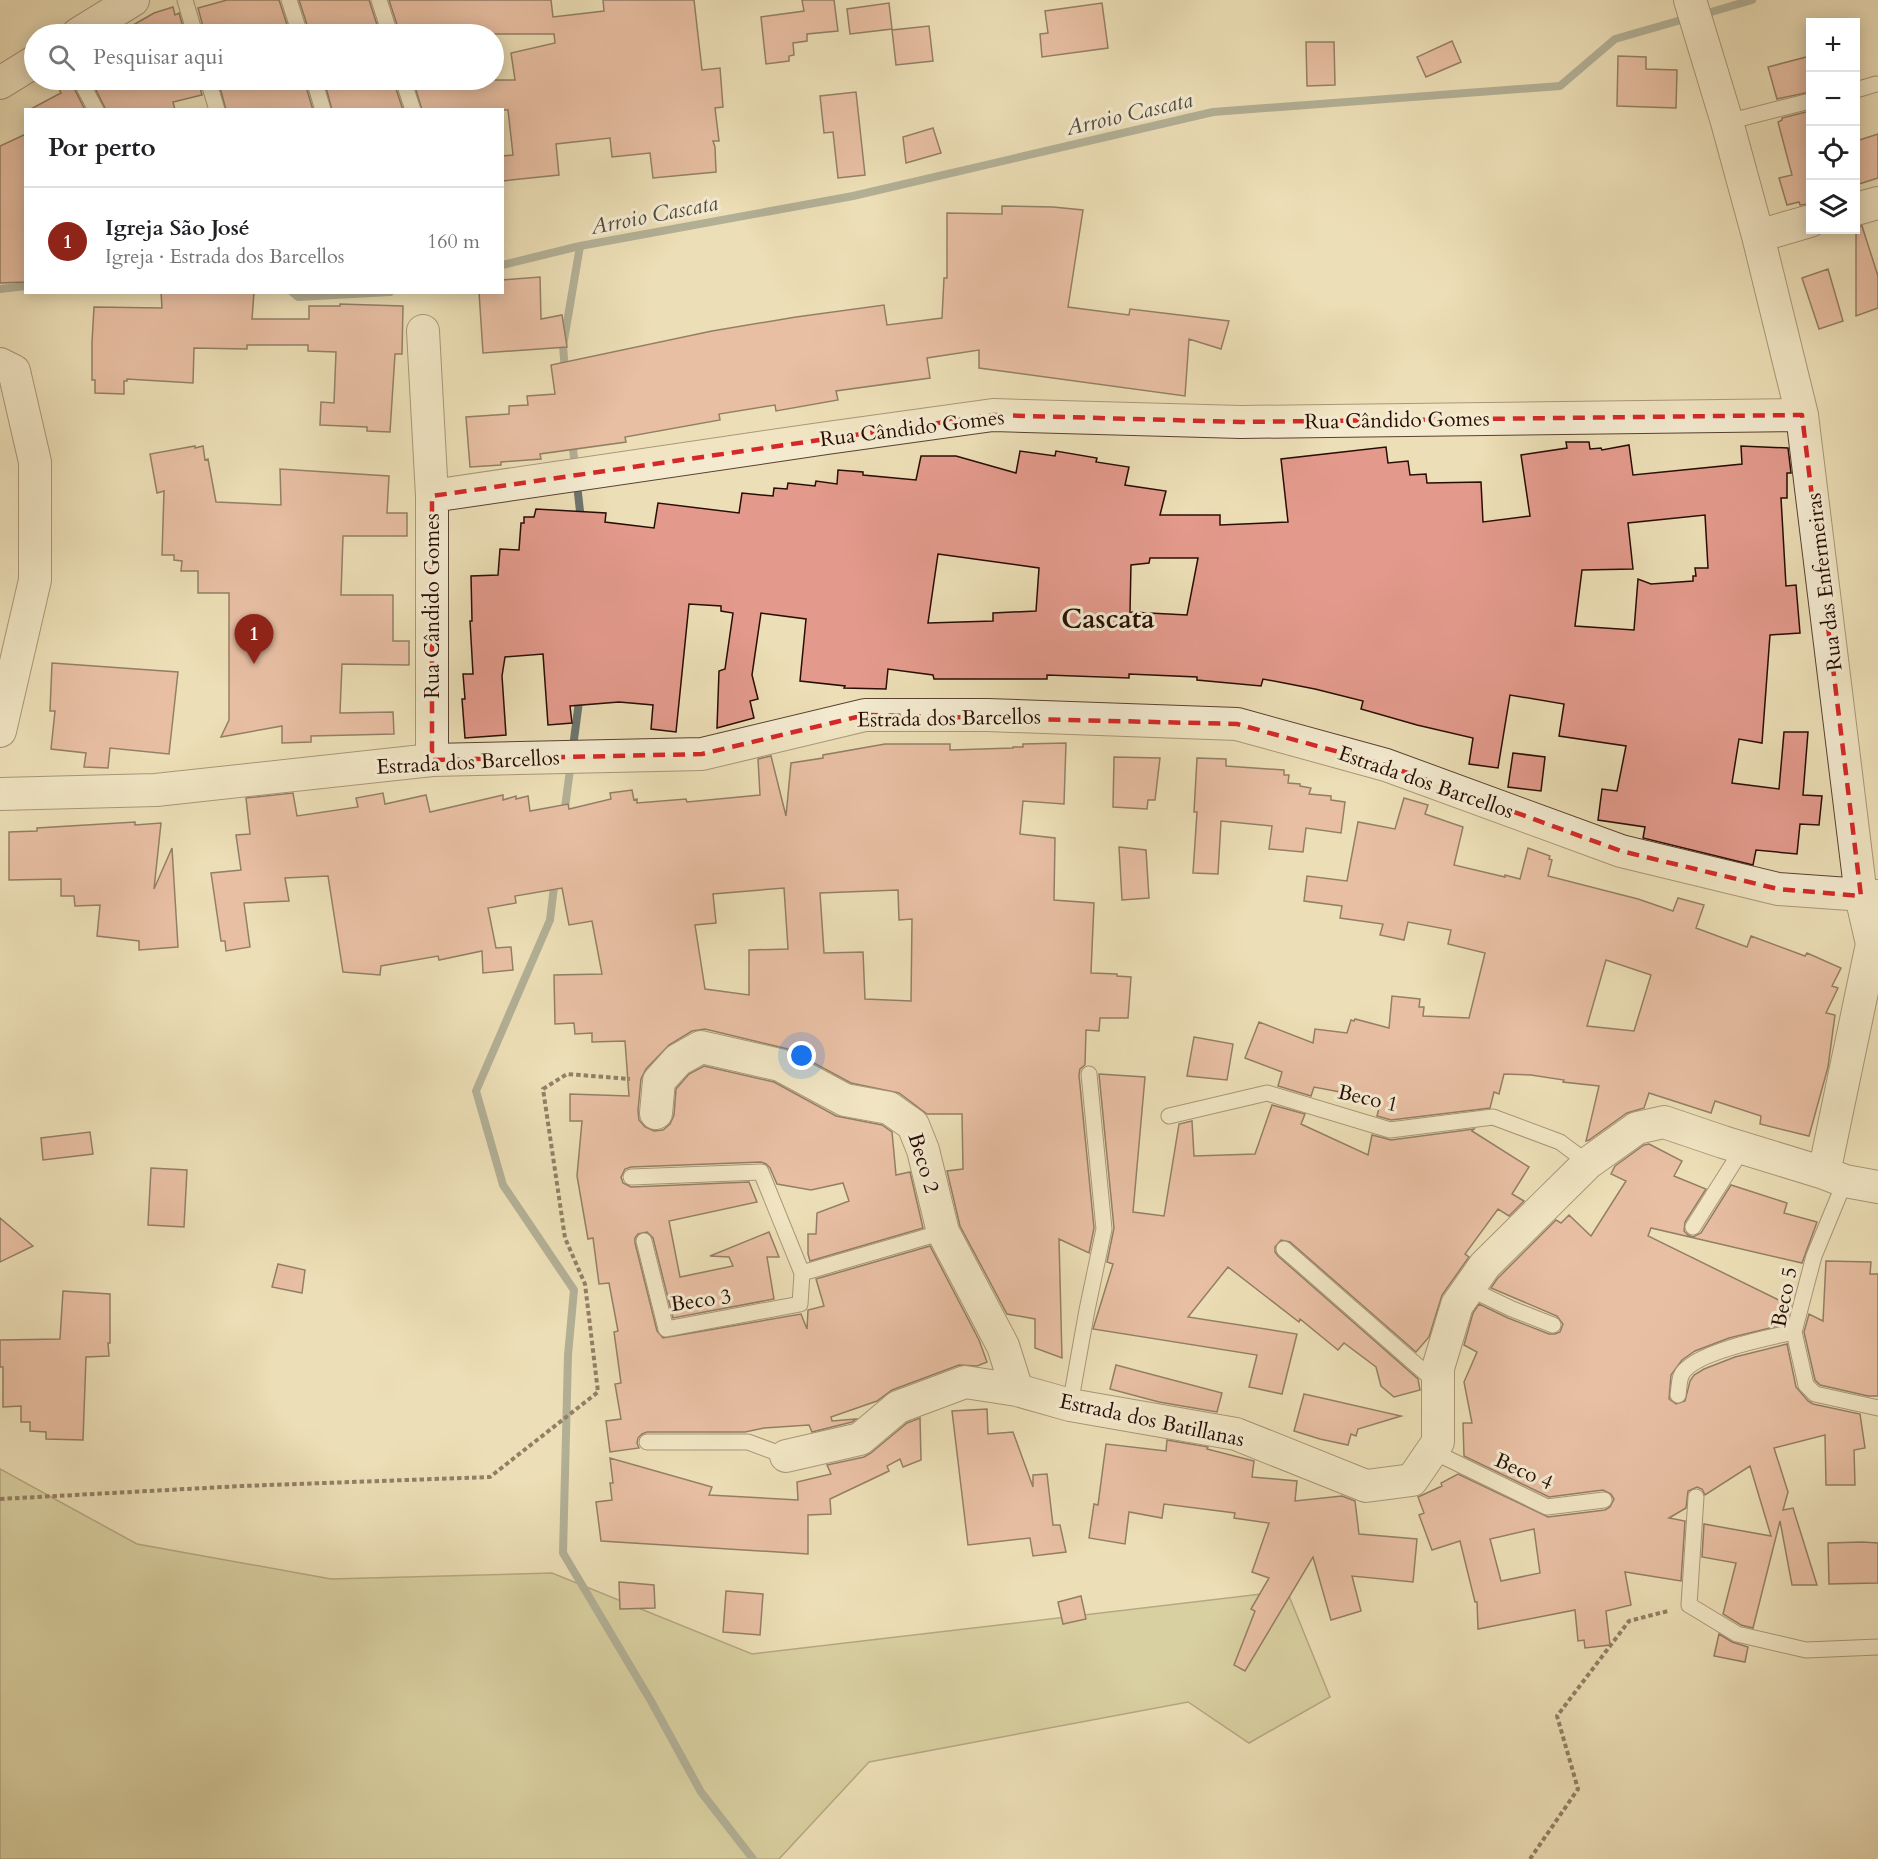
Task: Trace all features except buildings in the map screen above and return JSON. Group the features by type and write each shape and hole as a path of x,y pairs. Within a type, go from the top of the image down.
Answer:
{"street":[{"path":"94,24 133,0"},
{"name":"Rua das Enfermeiras","path":"1690,0 1758,236 1802,415 1870,896 1872,944 1834,1177"},
{"path":"0,83 24,68"},
{"path":"1860,208 1878,203"},
{"path":"1758,236 1806,223"},
{"path":"423,331 432,496"},
{"path":"0,364 14,371 35,462 35,580 0,731"},
{"name":"Rua Cândido Gomes","path":"432,760 432,496 993,415 1241,422 1802,415"},
{"name":"Estrada dos Barcellos","path":"0,794 156,790 432,760 702,754 865,715 987,715 1237,724 1386,765 1621,851 1778,889 1870,896"},
{"name":"Beco 2","path":"660,1080 678,1060 701,1047 780,1065 844,1100 889,1108 913,1125 923,1150 943,1232 1003,1346 1017,1390"},
{"path":"656,1113 660,1080"},
{"name":"Estrada dos Batillanas","path":"786,1456 860,1439 898,1407 965,1382 1017,1390 1070,1405 1236,1434 1366,1486 1412,1480 1438,1442 1437,1368 1457,1305 1485,1265 1588,1163 1637,1128 1664,1122 1834,1177 1878,1187"}],"lane":[{"path":"185,0 192,24"},
{"path":"289,0 297,24"},
{"path":"379,0 387,24"},
{"path":"1860,89 1876,84"},
{"path":"85,90 95,108"},
{"path":"211,90 216,108"},
{"path":"317,90 322,108"},
{"path":"406,90 412,108"},
{"path":"1727,122 1806,102"},
{"path":"1070,1405 1104,1229 1089,1074"},
{"name":"Beco 1","path":"1168,1116 1267,1093 1390,1130 1493,1117 1560,1142 1588,1163"},
{"path":"1693,1227 1743,1148"},
{"name":"Beco 3","path":"631,1177 761,1172 802,1273 800,1304 666,1329 644,1241"},
{"name":"Beco 5","path":"1834,1177 1794,1332 1806,1385 1815,1394 1878,1408"},
{"path":"802,1273 943,1232"},
{"path":"1284,1249 1437,1383"},
{"path":"1468,1288 1512,1309 1554,1325"},
{"path":"1678,1395 1681,1375 1692,1363 1712,1354 1794,1332"},
{"name":"Estrada dos Batillanas","path":"647,1442 748,1442 786,1456"},
{"name":"Beco 4","path":"1432,1451 1547,1507 1604,1500"},
{"path":"1696,1497 1689,1605 1737,1634 1806,1650 1878,1647"}],"path":[{"path":"0,1499 242,1486 490,1477 598,1392 585,1284 565,1238 543,1089 567,1074 660,1080"},
{"path":"1530,1859 1578,1789 1557,1716 1629,1621 1689,1605"}],"highlighted area":[{"path":"993,415 1241,422 1802,415 1861,896 1778,889 1621,851 1386,765 1237,724 865,715 702,754 432,760 432,496"}],"shaded area":[{"path":"0,1469 137,1544 331,1579 552,1573 752,1654 1287,1591 1330,1697 1249,1743 1188,1702 869,1762 779,1859 0,1859"}],"waterway":[{"name":"Arroio Cascata","path":"1701,15 1752,0"},
{"name":"Arroio Cascata","path":"504,265 580,246 853,196 1213,112 1560,86 1615,39 1688,18"},
{"path":"565,371 563,346 580,246"},
{"name":"Arroio Cascata","path":"0,289 24,286"},
{"name":"Arroio Cascata","path":"294,294 298,297 353,294"},
{"path":"572,440 581,520"},
{"path":"564,815 580,694"},
{"path":"555,878 550,920 476,1091 503,1185 574,1290 568,1355 563,1553 651,1701 701,1792 753,1859"}],"place":[{"name":"Igreja São José","path":"254,664"}],"district":[{"name":"Cascata","path":"1108,619"}]}
